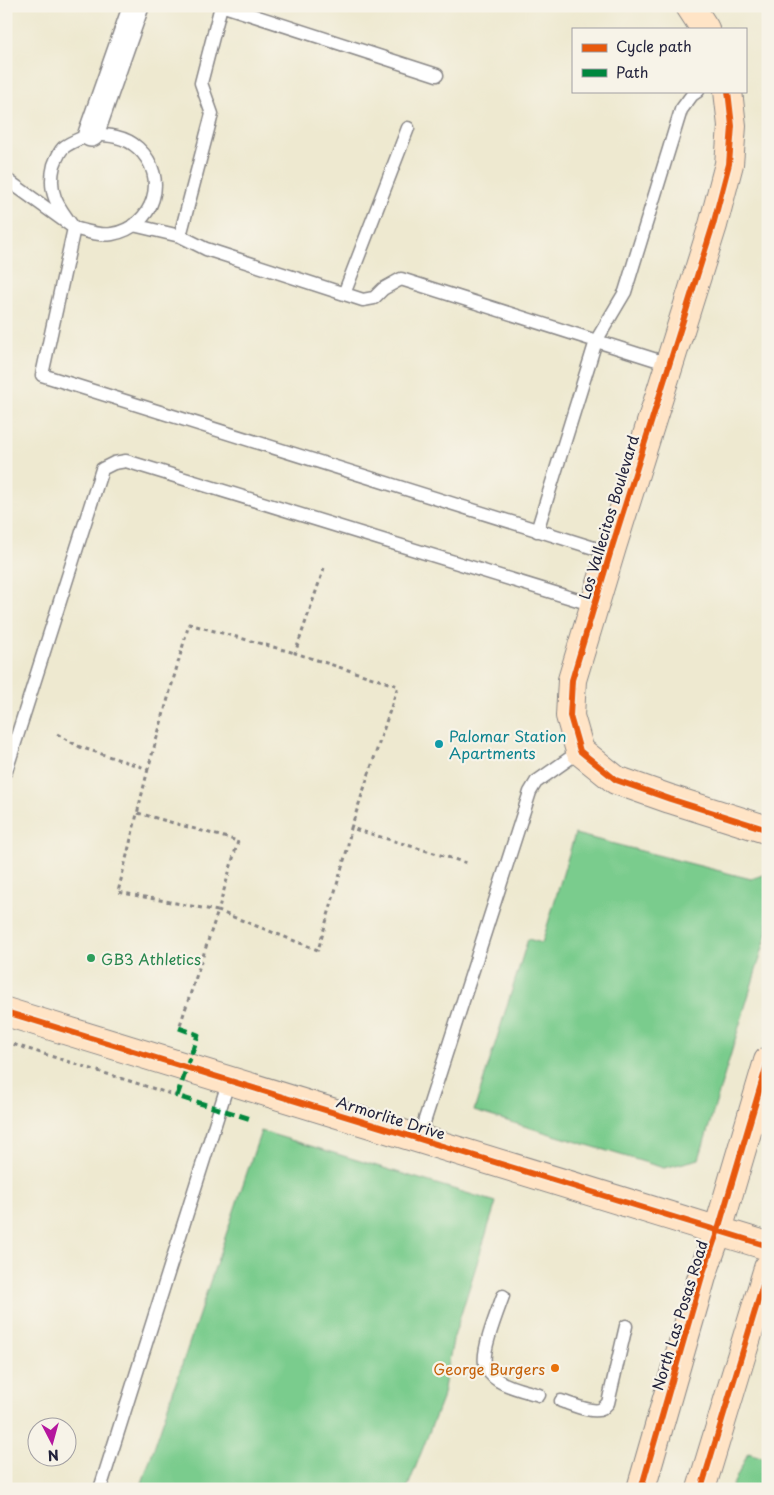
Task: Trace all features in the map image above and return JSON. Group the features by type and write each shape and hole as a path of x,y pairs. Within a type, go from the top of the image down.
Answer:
{"street":[{"path":"91,134 136,6"},
{"path":"690,6 705,28"},
{"name":"Los Vallecitos Boulevard","path":"580,751 570,716 572,680 713,225 729,164 732,126 728,92"},
{"path":"580,751 616,780 768,830"},
{"name":"Armorlite Drive","path":"6,1012 768,1246"},
{"name":"North Las Posas Road","path":"641,1489 703,1274 768,1062"},
{"path":"701,1489 768,1268"}],"lane":[{"path":"180,236 212,114 202,83 223,6 437,75"},
{"path":"537,531 596,341 625,292 681,110 696,92"},
{"path":"344,294 408,128"},
{"path":"6,179 74,228 99,234 123,231 149,211 154,198 155,184 152,171 138,148 126,140 113,136 91,134 64,148 56,161 52,175 52,190 56,204 74,228 42,375 610,553"},
{"path":"133,225 180,236 206,249 363,300 374,298 383,288 401,279 669,364"},
{"path":"6,771 102,469 114,463 126,461 594,605"},
{"path":"419,1138 530,792 536,782 580,751"},
{"path":"100,1489 228,1080"},
{"path":"503,1296 485,1350 484,1361 492,1375 506,1384 539,1395"},
{"path":"562,1401 589,1410 602,1409 608,1403 626,1326"}],"path":[{"path":"295,653 324,568"},
{"path":"189,624 295,653 398,686 351,828 347,850 318,950 218,911 118,892 148,769 189,624"},
{"path":"57,734 80,747 148,769"},
{"path":"138,812 238,841 218,911 179,1028"},
{"path":"351,828 468,862"},
{"path":"6,1042 177,1096"}],"green space":[{"path":"575,834 751,879 768,874 768,931 699,1159 664,1168 474,1111 528,939 542,943"},
{"path":"261,1131 496,1202 453,1340 442,1399 407,1489 140,1489"},
{"path":"748,1453 768,1459 768,1489 731,1489"}],"marked path":[{"path":"179,1028 198,1035 177,1096 251,1119"}],"cycle path":[{"path":"728,92 732,126 729,164 713,225 572,680 570,716 580,751 616,780 768,830"},
{"path":"6,1012 768,1246"},
{"path":"641,1489 703,1273 718,1230 768,1061"},
{"path":"701,1489 768,1268"}],"place":[{"name":"Palomar Station Apartments","path":"439,744"},
{"name":"GB3 Athletics","path":"91,958"},
{"name":"George Burgers","path":"555,1368"}]}
